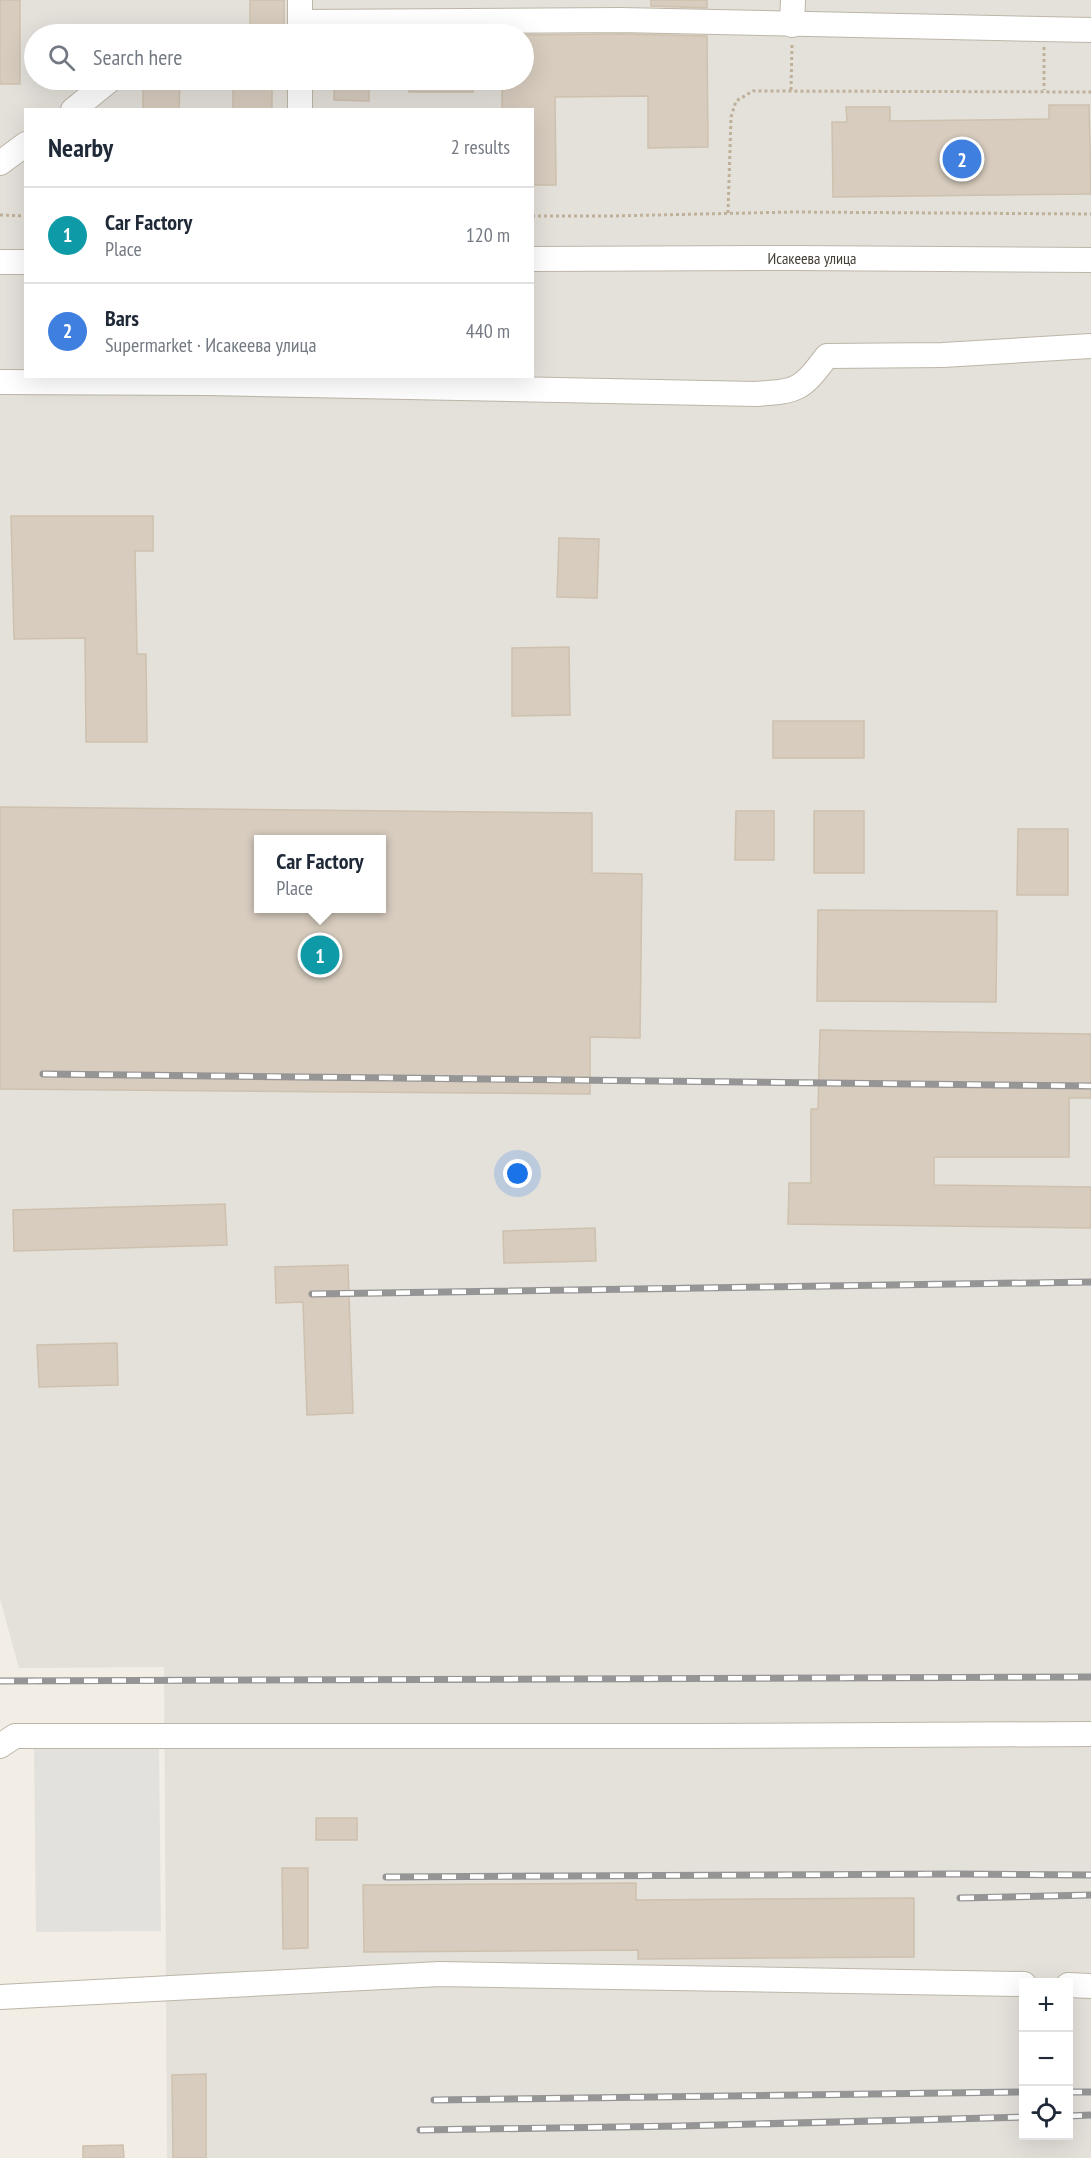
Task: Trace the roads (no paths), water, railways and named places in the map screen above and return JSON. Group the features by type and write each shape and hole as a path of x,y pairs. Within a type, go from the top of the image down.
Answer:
{"street":[{"path":"792,25 793,0"},
{"path":"300,19 620,10 792,25 1091,30"},
{"path":"75,108 98,90"},
{"path":"300,90 300,108"},
{"path":"0,162 24,145"},
{"name":"Исакеева улица","path":"534,259 1091,260"},
{"path":"0,262 24,262"},
{"path":"0,382 208,383 756,394 787,391 807,382 827,356 943,355 1090,349"},
{"path":"0,1746 15,1736 1091,1734"},
{"path":"0,1997 440,1974 1019,1984"},
{"path":"1073,1985 1091,1986"}],"railway":[{"path":"43,1074 1091,1086"},
{"path":"312,1294 1091,1282"},
{"path":"0,1681 1091,1677"},
{"path":"386,1877 1091,1875"},
{"path":"960,1898 1091,1895"},
{"path":"434,2100 1019,2092"},
{"path":"1073,2092 1091,2092"},
{"path":"1073,2116 1091,2115"},
{"path":"420,2130 1019,2117"}],"place":[{"name":"Bars","path":"962,159"},
{"name":"Car Factory","path":"320,955"}]}
